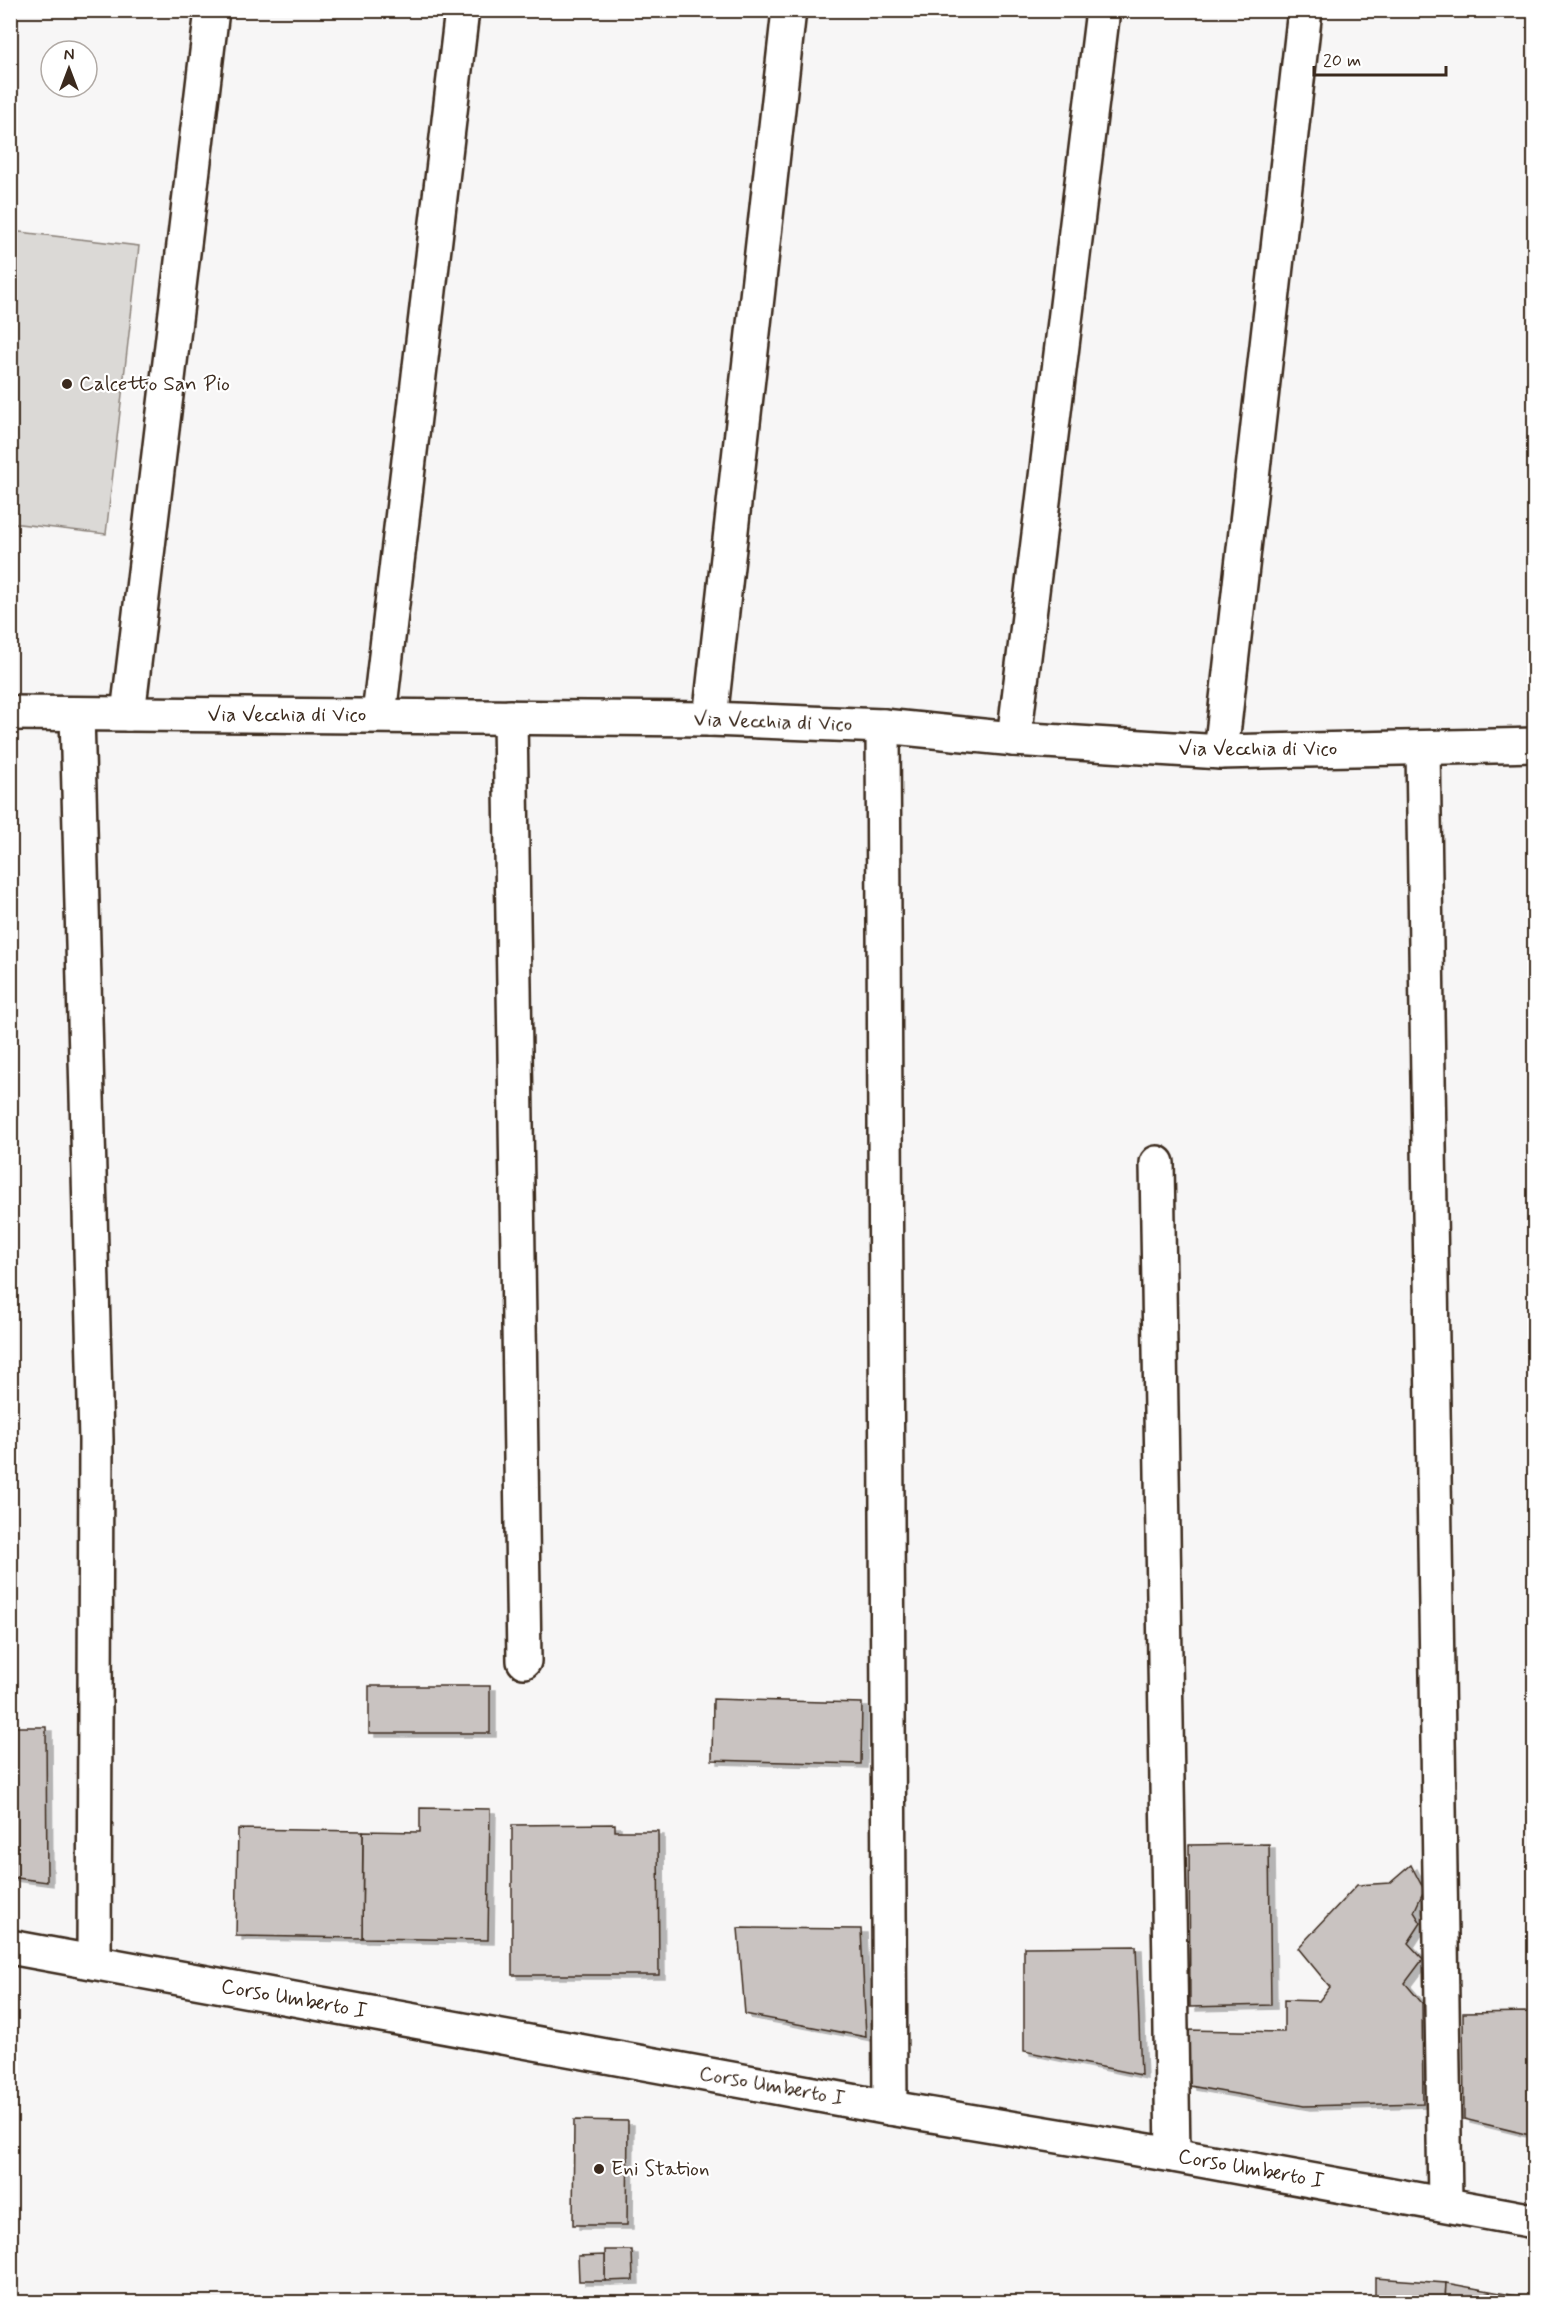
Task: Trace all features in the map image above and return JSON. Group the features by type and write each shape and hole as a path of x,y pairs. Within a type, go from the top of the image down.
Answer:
{"street":[{"path":"128,714 212,10"},
{"path":"379,715 462,10"},
{"path":"710,719 789,10"},
{"path":"1014,740 1103,10"},
{"path":"1221,752 1305,10"},
{"name":"Via Vecchia di Vico","path":"10,713 710,719 883,726 1014,740 1221,752 1534,746"},
{"path":"77,714 96,1440 94,1962"},
{"path":"510,717 524,1661"},
{"path":"883,726 890,2108"},
{"path":"1423,748 1445,2204"},
{"path":"1157,1163 1173,2155"},
{"name":"Corso Umberto I","path":"10,1947 890,2108 1173,2155 1534,2221"}],"shaded area":[{"name":"Calcetto San Pio","path":"11,231 139,246 106,534 11,523"}],"building":[{"path":"369,1686 490,1686 490,1733 369,1733"},
{"path":"713,1699 862,1703 861,1764 712,1760"},
{"path":"10,1727 46,1727 47,1882 10,1877"},
{"path":"420,1808 490,1809 488,1940 362,1938 363,1831 420,1832"},
{"path":"615,1824 615,1831 658,1831 659,1975 512,1975 512,1825"},
{"path":"238,1829 363,1831 362,1938 236,1936"},
{"path":"1269,1844 1271,2005 1190,2007 1189,1845"},
{"path":"1411,1865 1424,1890 1414,1912 1421,1923 1408,1943 1423,1959 1405,1983 1422,2003 1423,2103 1304,2106 1190,2086 1187,2030 1284,2032 1284,2000 1319,2001 1330,1987 1298,1948 1357,1885 1390,1883"},
{"path":"738,1928 861,1929 866,2037 745,2014"},
{"path":"1136,1946 1141,2075 1024,2051 1024,1947"},
{"path":"1534,2012 1534,2136 1464,2119 1463,2013"},
{"path":"574,2120 628,2121 627,2225 573,2225"},
{"path":"605,2250 632,2250 633,2280 605,2281"},
{"path":"605,2255 605,2281 579,2281 578,2256"},
{"path":"1375,2278 1446,2283 1445,2302 1375,2302"},
{"path":"1446,2283 1534,2299 1534,2302 1445,2302"}],"place":[{"name":"Calcetto San Pio","path":"67,384"},
{"name":"Eni Station","path":"599,2169"}]}
